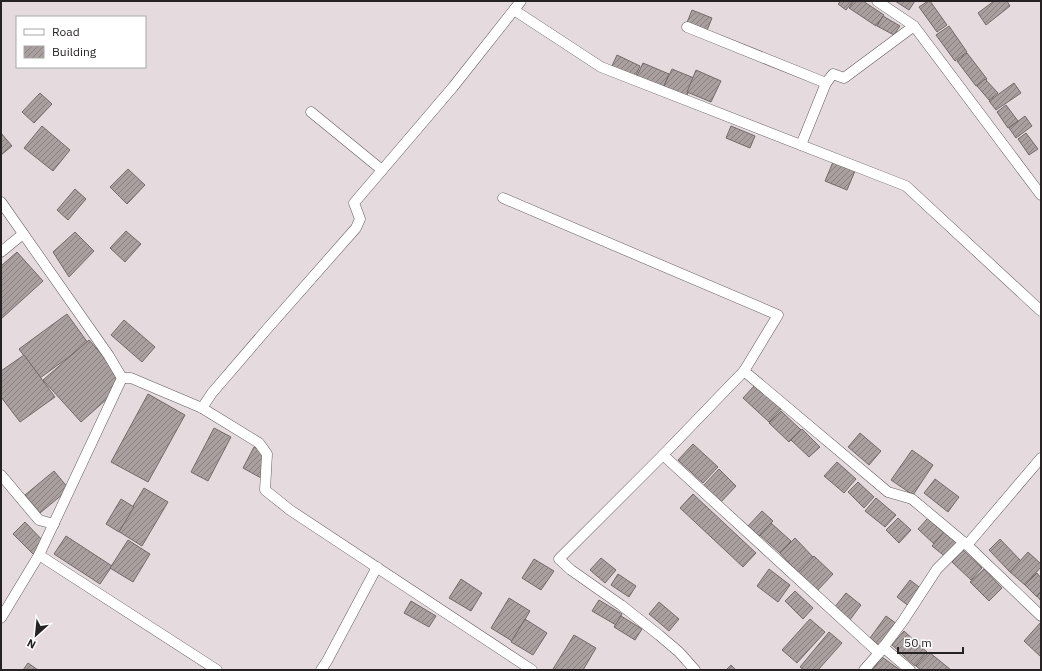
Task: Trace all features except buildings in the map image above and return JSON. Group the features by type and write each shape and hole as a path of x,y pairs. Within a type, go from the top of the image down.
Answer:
{"street":[{"path":"202,408 212,393 356,228 360,219 354,203 452,87 521,1"},
{"path":"877,1 914,26 1041,195"},
{"path":"514,10 601,67 906,186 1041,311"},
{"path":"801,145 826,82 833,74 844,78 914,26"},
{"path":"687,27 826,82"},
{"path":"312,112 382,170"},
{"path":"503,198 778,315 744,371 559,559 571,570 621,605 659,635 679,652 695,670"},
{"path":"1,202 109,356 122,378"},
{"path":"1,252 23,234"},
{"path":"744,371 888,492 912,499 966,544 1041,616"},
{"path":"122,378 131,378 202,408 259,443 267,454 265,490 290,510 532,670"},
{"path":"1,618 39,556 122,378"},
{"path":"663,455 881,650 910,670"},
{"path":"864,670 911,610 937,569 966,544 1041,458"},
{"path":"1,475 40,520 54,524"},
{"path":"39,556 217,670"},
{"path":"321,670 376,567"}]}
